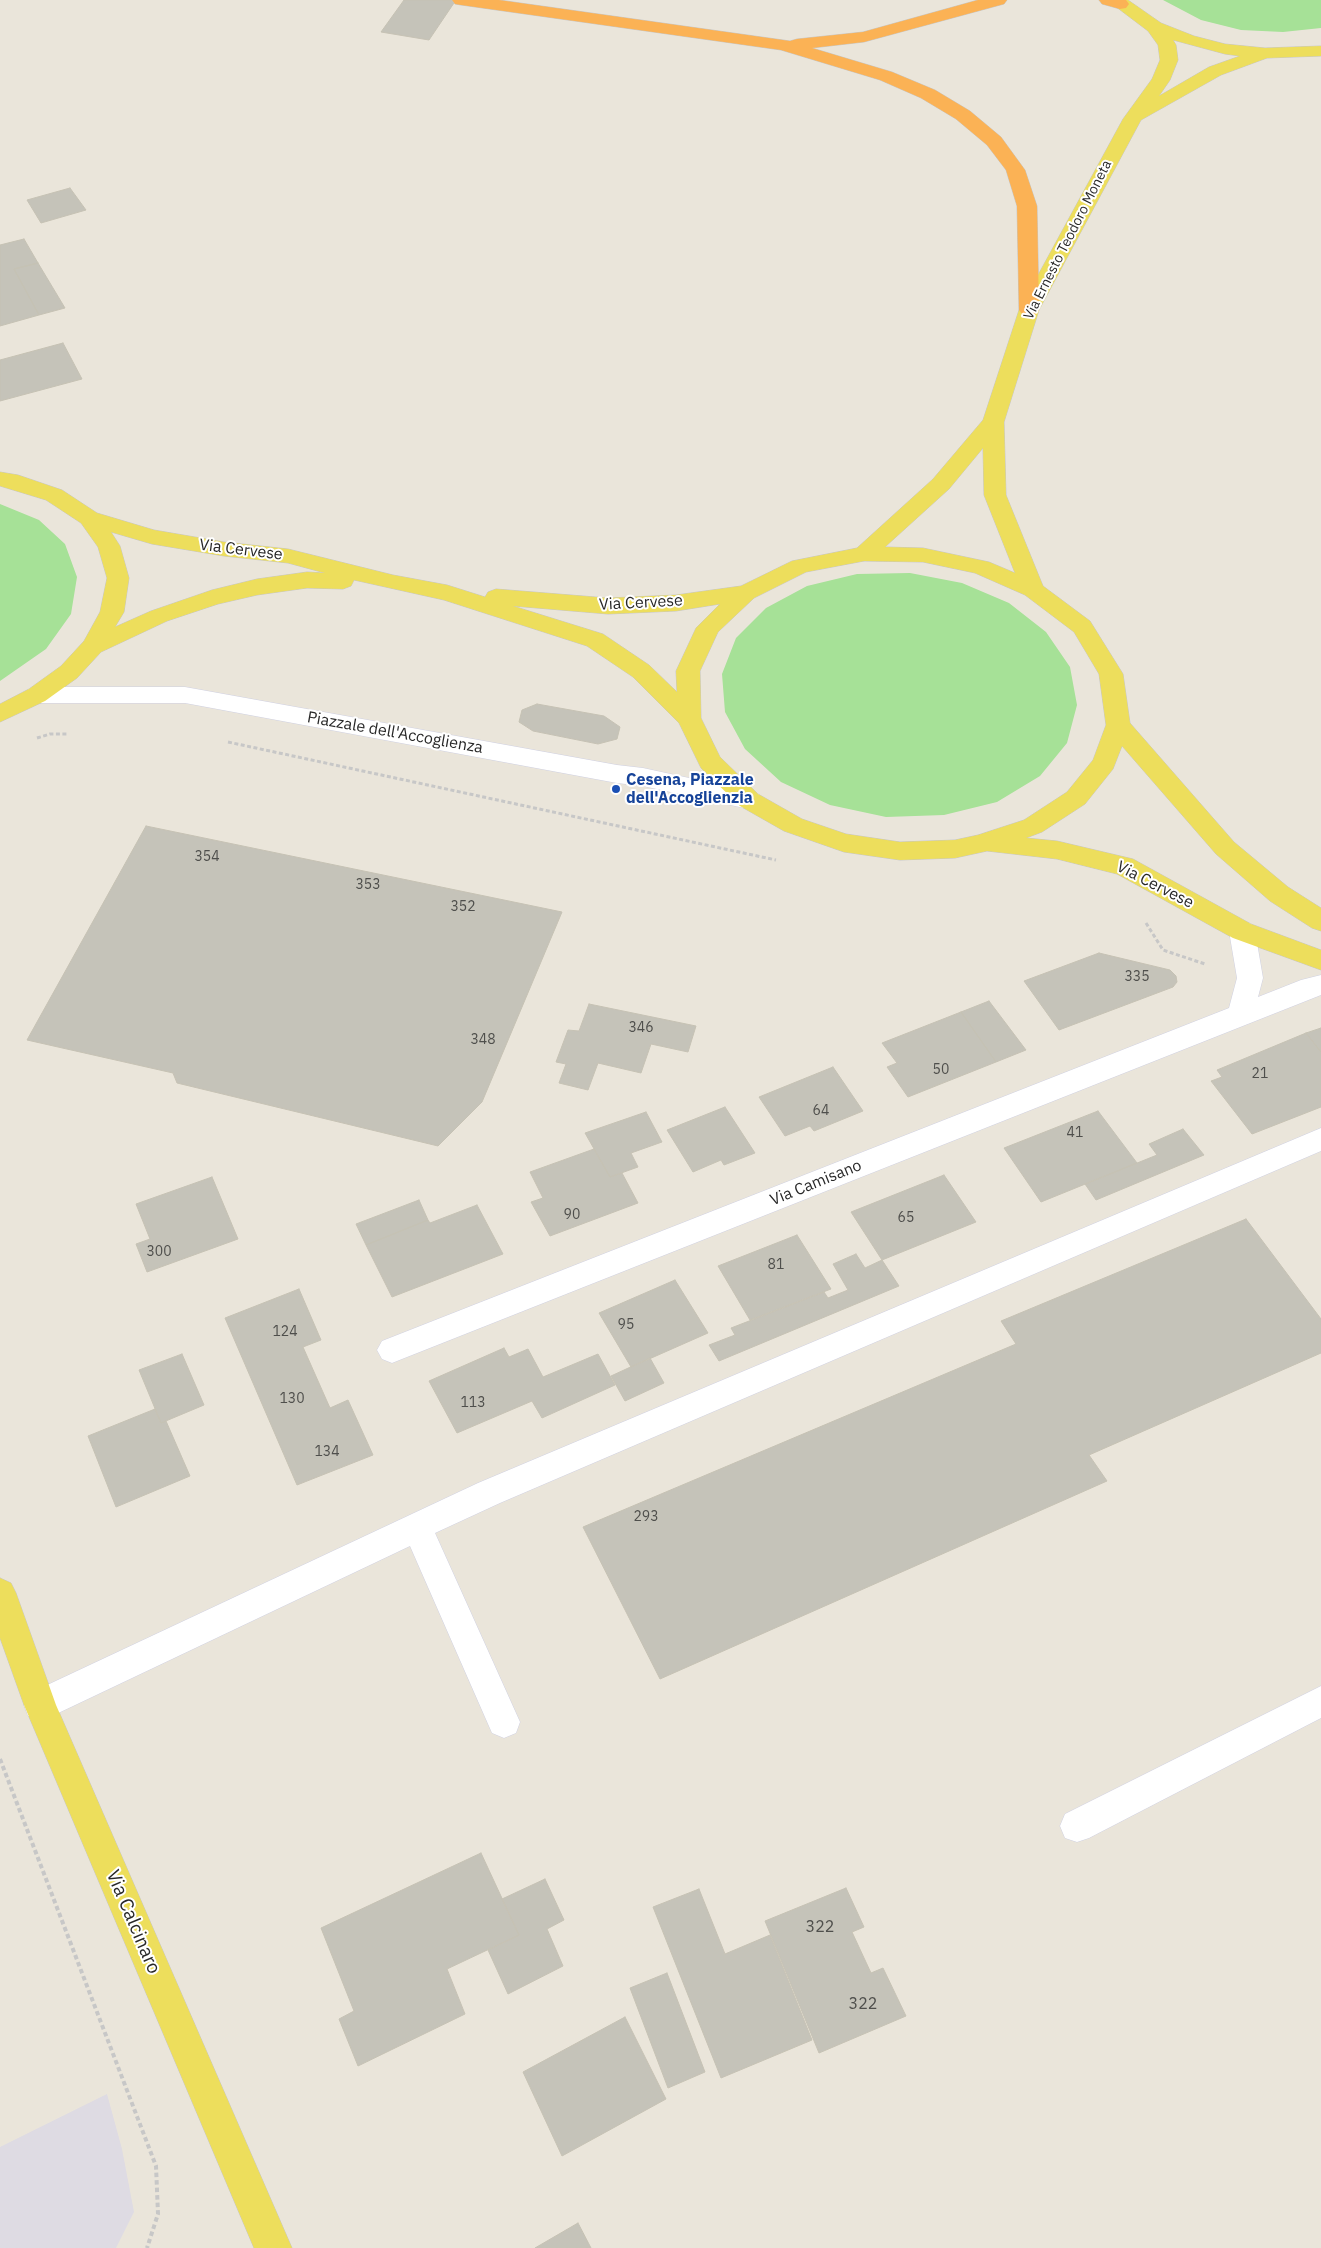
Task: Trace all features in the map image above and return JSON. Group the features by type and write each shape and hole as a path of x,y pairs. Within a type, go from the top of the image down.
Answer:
{"highway":[{"path":"461,0 783,45 886,76 928,94 963,115 994,141 1015,170 1027,206 1028,310"},
{"path":"783,45 864,37 998,0"}],"main road":[{"path":"1115,1 1155,27 1188,40 1225,49 1265,53 1321,51"},
{"name":"Via Ernesto Teodoro Moneta","path":"1033,590 995,495 993,422 1028,310 1132,119 1161,80 1169,60 1168,45 1155,27"},
{"path":"1132,119 1215,71 1265,53"},
{"name":"Via Ernesto Teodoro Moneta","path":"864,554 941,484 993,422"},
{"path":"0,479 10,480 54,495 89,518 109,546 118,578 112,612 93,646 69,672 37,695 0,714"},
{"name":"Via Cervese","path":"89,518 152,537 224,549 288,556 393,583 447,593 608,606 676,603 746,593"},
{"path":"864,554 923,555 981,567 1033,590 1082,627 1111,674 1118,725 1104,763 1076,798 1033,826 980,844 955,849 900,851 844,843 793,826 749,800 710,762 690,718 688,671 708,628 746,593 800,566 864,554"},
{"name":"Via Cervese","path":"93,646 159,616 212,598 257,587 307,580 393,583"},
{"name":"Via Cervese","path":"447,593 595,640 640,671 690,718"},
{"path":"1118,725 1225,848 1280,894 1321,921"},
{"name":"Via Cervese","path":"980,844 1008,844 1058,850 1124,866 1242,931 1321,960"},
{"name":"Via Calcinaro","path":"0,1593 40,1704 265,2245"}],"street":[{"name":"Piazzale dell'Accoglienza","path":"37,695 185,695 617,774 643,777 749,800"},
{"path":"1240,1016 1250,978 1242,931"},
{"name":"Via Camisano","path":"392,1350 1240,1016 1310,986 1321,985"},
{"path":"40,1704 489,1493 1321,1138"},
{"path":"417,1527 504,1722"},
{"path":"1077,1826 1321,1701"}],"path":[{"path":"33,739 50,734 70,734"},
{"path":"219,740 779,861"},
{"path":"1142,919 1163,950 1250,978"},
{"path":"0,1759 156,2166 158,2214 147,2248"}],"shaded area":[{"path":"107,2094 122,2149 134,2212 116,2248 0,2248 0,2147"}],"green space":[{"path":"1163,0 1321,0 1321,28 1283,32 1241,30 1201,20"},
{"path":"0,504 39,520 65,544 77,577 71,614 46,649 0,681"},
{"path":"910,573 962,583 1009,603 1046,632 1070,667 1077,705 1067,743 1040,776 997,802 944,815 886,817 830,805 781,782 745,749 725,712 722,674 736,638 766,608 807,586 857,574"}],"building":[{"path":"404,0 456,0 429,40 381,32"},
{"path":"70,188 86,210 41,223 27,200"},
{"path":"24,239 38,263 14,269 39,315 0,326 0,245"},
{"path":"38,263 65,308 39,315 14,269"},
{"path":"63,343 82,379 0,401 0,360"},
{"path":"537,704 604,716 620,727 617,739 598,744 533,731 519,722 522,710"},
{"path":"146,826 562,912 482,1102 438,1146 177,1083 173,1073 27,1040"},
{"path":"1099,953 1170,970 1176,976 1177,982 1173,987 1059,1030 1024,981"},
{"path":"989,1001 1026,1050 996,1062 961,1012"},
{"path":"589,1004 696,1026 688,1052 651,1044 641,1073 598,1063 588,1090 559,1083 566,1064 556,1062 568,1030 579,1031"},
{"path":"961,1012 996,1062 908,1097 887,1067 897,1063 882,1043"},
{"path":"1321,1028 1321,1052 1306,1033"},
{"path":"1306,1033 1321,1052 1321,1107 1252,1134 1211,1081 1222,1077 1217,1070"},
{"path":"833,1067 863,1111 814,1131 810,1126 785,1136 759,1097"},
{"path":"725,1107 755,1153 724,1165 721,1160 693,1172 667,1130"},
{"path":"1098,1111 1137,1163 1041,1202 1004,1148"},
{"path":"646,1112 662,1142 631,1153 638,1167 610,1177 585,1133"},
{"path":"1183,1129 1204,1155 1096,1200 1085,1184 1157,1155 1149,1144"},
{"path":"594,1149 610,1177 622,1173 638,1203 550,1236 531,1202 543,1198 530,1172"},
{"path":"944,1175 976,1222 882,1260 851,1212"},
{"path":"212,1177 238,1239 147,1272 136,1244 150,1239 136,1204"},
{"path":"419,1200 428,1220 366,1245 356,1224"},
{"path":"477,1205 503,1254 392,1297 366,1245 428,1220 430,1223"},
{"path":"1246,1219 1321,1319 1321,1353 1089,1455 1107,1481 660,1679 583,1527 1016,1344 1001,1321"},
{"path":"797,1235 831,1289 750,1320 718,1266"},
{"path":"856,1254 865,1268 882,1260 899,1286 719,1361 709,1345 735,1335 731,1328 824,1292 828,1298 848,1290 833,1264"},
{"path":"675,1280 708,1333 631,1367 599,1313"},
{"path":"299,1289 321,1340 303,1347 330,1408 348,1400 373,1455 297,1485 225,1318"},
{"path":"504,1348 509,1357 528,1349 543,1377 598,1354 615,1385 542,1418 532,1401 457,1433 429,1381"},
{"path":"182,1354 204,1405 161,1423 139,1370"},
{"path":"650,1358 664,1383 625,1401 611,1376"},
{"path":"155,1409 161,1423 166,1421 190,1476 116,1507 88,1436"},
{"path":"481,1853 519,1935 447,1969 465,2014 358,2066 339,2019 354,2011 321,1928"},
{"path":"545,1879 564,1920 547,1929 563,1966 508,1994 488,1950 519,1935 502,1899"},
{"path":"846,1888 864,1927 852,1932 871,1973 883,1968 906,2016 819,2053 765,1921"},
{"path":"699,1889 725,1954 770,1935 812,2040 721,2078 653,1907"},
{"path":"667,1973 705,2072 668,2088 630,1988"},
{"path":"625,2017 666,2099 562,2156 523,2072"},
{"path":"578,2223 591,2248 535,2248"}],"place":[{"name":"Cesena, Piazzale dell'Accoglienzia","path":"616,789"}]}
